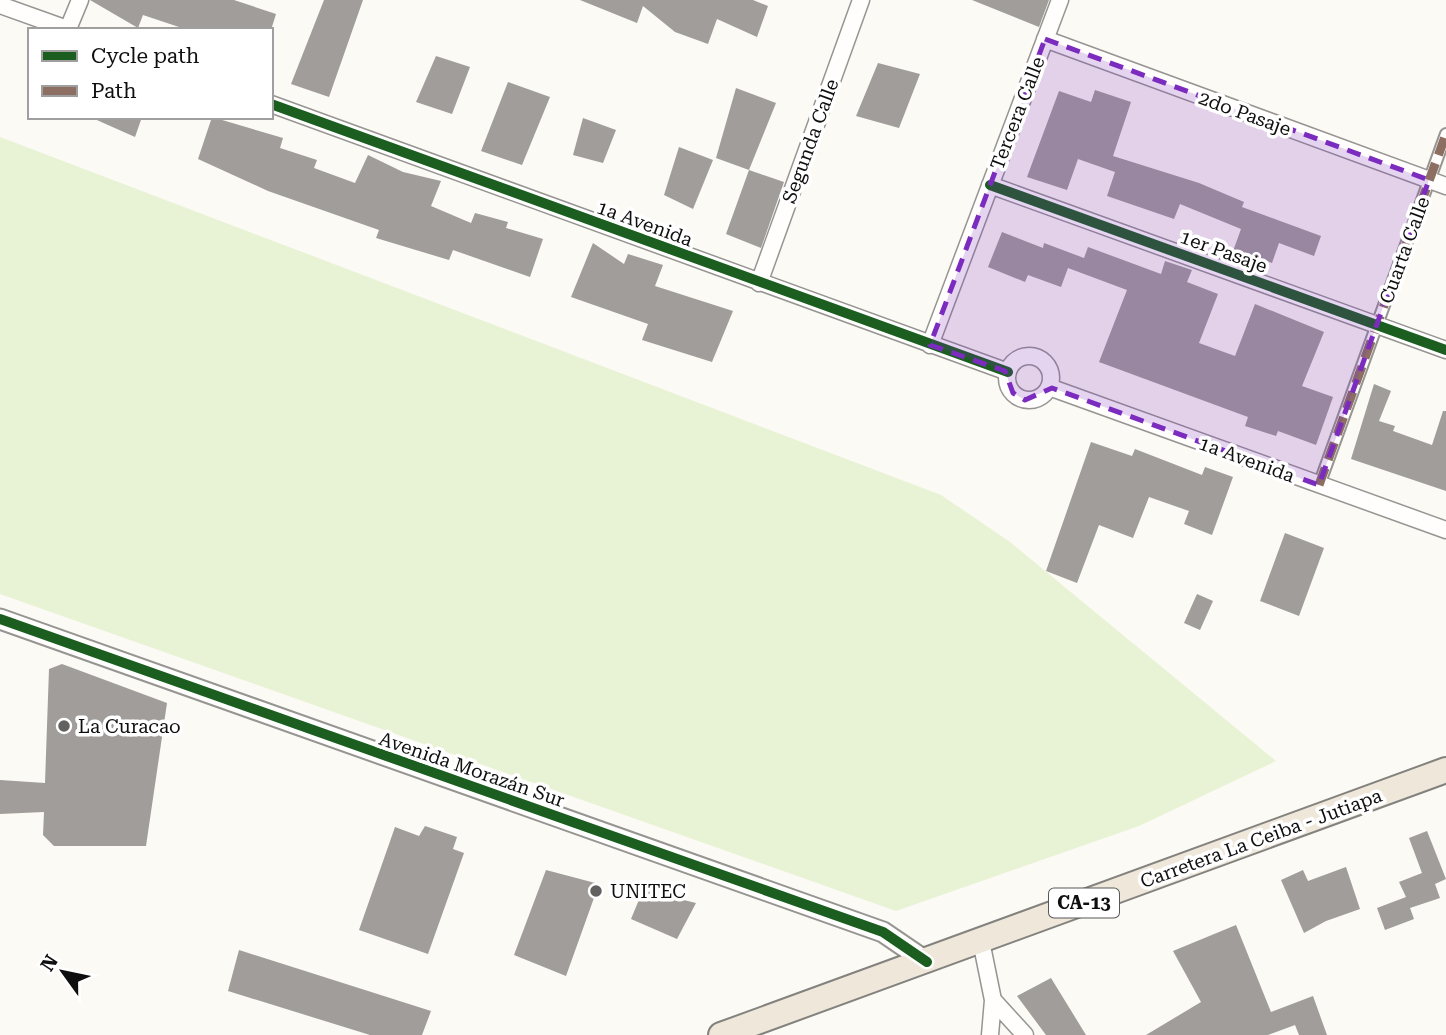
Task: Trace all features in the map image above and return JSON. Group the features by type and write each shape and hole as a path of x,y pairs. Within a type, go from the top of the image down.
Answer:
{"main road":[{"name":"Carretera La Ceiba - Jutiapa","path":"721,1035 927,962 1446,770"}],"street":[{"path":"69,28 80,0"},
{"name":"Segunda Calle","path":"759,283 861,0"},
{"name":"Tercera Calle","path":"930,345 1060,0"},
{"path":"0,5 66,28"},
{"name":"2do Pasaje","path":"1045,39 1446,186"},
{"name":"1a Avenida","path":"273,105 1008,372"},
{"name":"Cuarta Calle","path":"1319,485 1446,134"},
{"name":"1er Pasaje","path":"990,185 1446,350"},
{"path":"1037,357 1048,366 1051,380 1049,387 1040,398 1025,400 1009,387 1008,372 1016,360 1037,357"},
{"name":"1a Avenida","path":"1049,387 1446,530"},
{"name":"Avenida Morazán Sur","path":"0,619 883,932 927,962"},
{"path":"981,941 993,1000 990,1035"},
{"path":"993,1000 1025,1035"}],"highlighted area":[{"path":"1045,39 1429,180 1319,485 1052,388 1025,400 1013,393 1005,371 930,345"}],"green space":[{"path":"0,137 941,495 1010,542 1276,761 1139,826 896,911 0,594"}],"building":[{"path":"90,0 234,0 276,14 272,28 182,28 143,15 138,28"},
{"path":"324,0 363,0 329,97 291,84"},
{"path":"580,0 753,0 768,6 757,37 717,19 708,44 675,32 643,6 637,23"},
{"path":"972,0 1049,0 1039,27"},
{"path":"436,56 470,67 452,114 416,102"},
{"path":"878,63 920,74 899,128 856,116"},
{"path":"508,82 550,97 522,165 481,151"},
{"path":"736,88 776,103 749,170 716,158"},
{"path":"1095,90 1131,102 1113,156 1199,183 1244,202 1242,207 1321,236 1314,256 1279,243 1272,263 1251,255 1249,260 1232,254 1241,229 1180,204 1174,219 1107,196 1115,172 1078,159 1067,190 1027,177 1059,91 1091,102"},
{"path":"583,118 616,130 603,163 573,155"},
{"path":"94,119 141,119 135,137"},
{"path":"211,119 219,119 283,138 280,148 317,160 314,168 355,183 368,155 403,172 441,181 431,206 471,223 475,213 508,222 506,228 543,239 530,277 453,250 449,260 376,238 379,230 268,191 198,159"},
{"path":"679,147 713,160 693,209 664,195"},
{"path":"749,170 784,182 761,248 726,234"},
{"path":"1002,232 1043,248 1044,243 1084,258 1088,247 1161,274 1165,261 1192,270 1187,282 1218,294 1199,343 1235,356 1255,304 1324,332 1302,386 1333,397 1316,445 1278,431 1276,436 1245,426 1248,417 1099,362 1127,290 1068,268 1061,287 1028,275 1025,282 988,267"},
{"path":"593,243 624,264 628,254 663,265 655,286 733,311 712,362 642,340 648,324 571,297"},
{"path":"1374,384 1391,391 1379,421 1395,426 1393,431 1432,445 1443,411 1446,411 1446,491 1351,459"},
{"path":"1091,442 1132,456 1135,449 1202,475 1205,467 1233,477 1212,535 1184,524 1189,511 1149,497 1133,538 1099,525 1077,583 1046,571"},
{"path":"1285,533 1324,548 1299,616 1260,601"},
{"path":"1197,594 1213,601 1200,630 1184,623"},
{"path":"62,664 167,703 146,846 54,846 43,835 44,812 0,814 0,780 45,783 49,669"},
{"path":"425,826 457,837 453,849 464,853 428,954 359,930 395,827 419,836"},
{"path":"1427,831 1446,879 1435,884 1440,898 1410,908 1414,919 1385,930 1377,908 1406,897 1399,882 1422,873 1409,838"},
{"path":"1346,867 1360,909 1326,921 1304,933 1281,880 1303,870 1308,881"},
{"path":"546,870 599,884 566,976 514,955"},
{"path":"643,890 696,903 677,939 631,919"},
{"path":"1236,925 1271,1012 1313,996 1327,1035 1299,1035 1295,1025 1268,1035 1146,1035 1201,1002 1173,951"},
{"path":"239,950 431,1011 422,1035 370,1035 228,991"},
{"path":"1051,978 1086,1035 1046,1035 1017,996"}],"marked path":[{"path":"1319,485 1446,134"}],"cycle path":[{"path":"273,105 1008,372"},
{"path":"990,185 1446,350"},
{"path":"0,619 883,932 927,962"}],"place":[{"name":"La Curacao","path":"64,726"},
{"name":"UNITEC","path":"596,891"}]}
